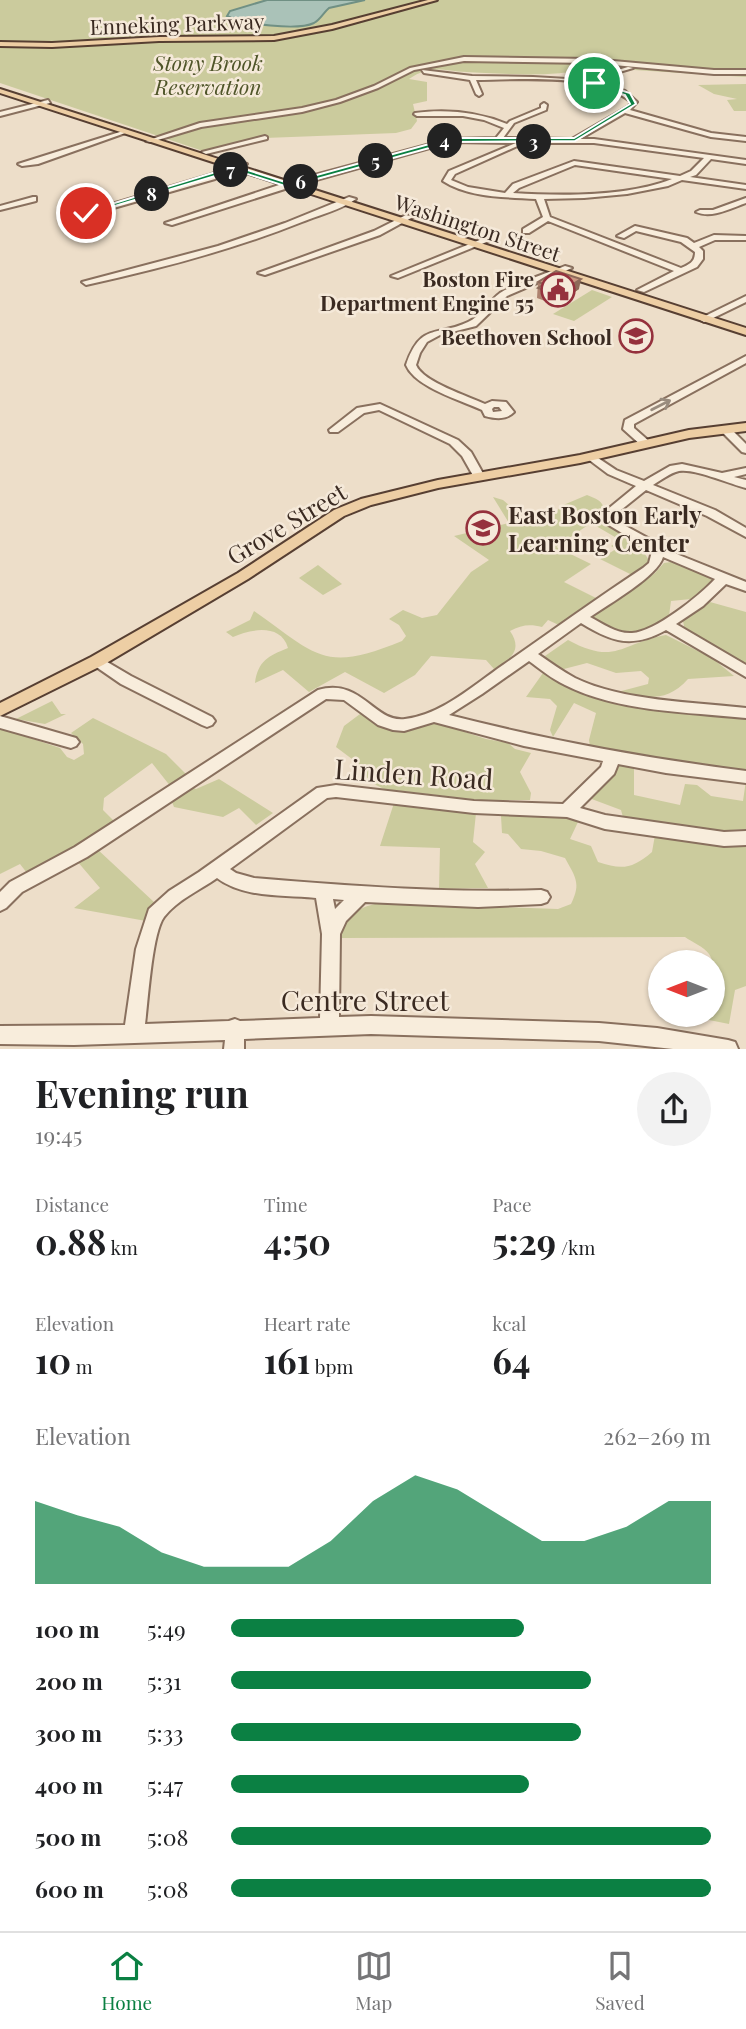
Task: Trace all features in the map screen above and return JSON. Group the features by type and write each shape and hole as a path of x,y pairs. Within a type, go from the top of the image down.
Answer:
{"main road":[{"name":"Enneking Parkway","path":"0,44 52,45 150,39 274,38 332,27 434,0"},
{"name":"Washington Street","path":"0,85 206,152 288,185 347,201"},
{"name":"Washington Street","path":"0,91 149,141 300,183 347,201 746,332"},
{"name":"Washington Street","path":"563,270 641,290 746,323"},
{"name":"Grove Street","path":"0,710 97,661 243,576 338,513 391,494 746,427"}],"street":[{"path":"149,141 200,125 302,110 338,101 376,88 412,69 464,59 592,61 714,72 746,72"},
{"path":"610,66 630,68"},
{"path":"583,81 630,68"},
{"path":"424,71 472,78 583,81 628,94 634,102 626,111 575,139"},
{"path":"472,78 480,94"},
{"path":"0,114 48,102"},
{"path":"497,141 508,127 522,117 544,109 544,105"},
{"path":"626,111 711,135 746,139"},
{"path":"417,114 470,114 508,127"},
{"path":"22,164 125,132"},
{"path":"206,152 265,138"},
{"path":"169,223 288,185 439,143 575,139 746,162"},
{"path":"523,142 452,173 447,181 466,191 508,194 630,193 680,180 697,172 708,158"},
{"path":"508,194 516,186 574,163 680,180 746,187"},
{"path":"86,213 239,166"},
{"path":"539,195 547,218 681,271"},
{"path":"0,208 33,198"},
{"path":"700,212 727,209 746,200"},
{"path":"86,282 227,244 312,216 347,201"},
{"path":"526,232 547,218"},
{"path":"262,273 377,233 405,220"},
{"path":"621,236 635,228 684,240 695,246 699,259 641,290"},
{"path":"695,246 714,237 746,238"},
{"path":"396,276 480,244"},
{"path":"486,408 426,381 414,372 411,365 415,353 424,340 437,333 473,324 504,294 563,270"},
{"path":"705,319 746,299"},
{"path":"646,444 628,429 629,422 746,359"},
{"path":"334,430 361,410 380,407 454,442 467,454 479,477"},
{"path":"725,429 746,450"},
{"path":"592,457 612,472 711,513 746,533"},
{"path":"746,484 680,467 644,487 603,518 659,550 746,587"},
{"path":"720,477 746,471"},
{"path":"0,903 16,887 81,852 323,694 348,694 380,719 396,725 432,716 469,695 648,572 655,564 659,550"},
{"path":"581,618 606,633 621,637 643,637 667,625 699,603 723,579"},
{"path":"667,625 746,672"},
{"path":"528,654 569,681 601,694 638,701 746,713"},
{"path":"97,661 126,680 207,721"},
{"path":"432,716 511,737 675,768 746,777"},
{"path":"0,722 71,742"},
{"path":"567,811 608,770 613,756"},
{"name":"Linden Road","path":"134,1033 152,918 175,896 217,869 316,795 330,791 474,807 567,811 605,822 723,838 745,838"},
{"path":"217,869 231,879 246,884 362,894 478,899 541,897"},
{"path":"323,890 331,934 329,1025"},
{"path":"331,934 340,916 362,894"},
{"name":"Centre Street","path":"0,1035 74,1036 329,1025 598,1032 657,1037 728,1049"},
{"path":"234,1049 235,1028"}],"green space":[{"name":"Stony Brook Reservation","path":"0,0 746,0 746,77 586,67 576,71 546,74 431,70 409,79 427,82 427,101 413,104 417,121 411,129 396,133 265,138 206,152 0,83"},
{"path":"746,84 746,111 734,111 727,100 737,99 714,94 698,85"},
{"path":"592,290 612,297 574,321 553,314"},
{"path":"587,495 603,506 604,513 598,519 634,538 651,563 634,576 600,559 616,549 611,546 620,540 591,523 556,547 591,564 564,582 598,599 561,626 548,620 542,627 518,627 510,631 515,649 510,658 494,669 486,660 431,656 415,675 384,693 345,672 309,692 283,670 255,683 261,664 288,648 279,635 272,631 256,630 233,637 226,632 250,620 254,611 308,649 323,655 355,656 376,651 402,641 406,636 399,625 389,619 403,610 422,618 437,615 471,572 489,560 454,536 509,523 493,497 503,500 525,519 534,521 553,516 561,506"},
{"path":"671,562 710,576 713,582 691,599 671,601 669,616 664,624 638,633 622,634 590,618 655,573 664,563"},
{"path":"318,565 342,584 323,595 299,578"},
{"path":"710,602 746,612 746,665 685,631 683,621"},
{"path":"666,635 712,658 734,676 688,679 670,693 661,696 610,694 648,684 649,678 641,671 616,673 587,663 560,670 545,656 568,640 584,648 608,652"},
{"path":"543,673 564,685 620,704 746,718 746,773 590,747 589,740 596,713 574,703 553,737 550,730 557,706 550,699 526,697"},
{"path":"52,701 61,714 66,714 45,724 16,719"},
{"path":"364,711 373,721 429,720 486,739 508,743 515,749 531,753 520,772 531,793 530,800 479,800 384,789 370,782 356,762 336,747 344,726"},
{"path":"93,718 166,754 188,776 171,787 152,763 104,798 103,810 116,823 27,873 20,864 0,874 0,728 60,748 67,757 74,760 84,754 83,744 71,733"},
{"path":"620,761 634,764 634,795 680,805 685,784 697,785 711,796 743,801 746,780 746,829 716,831 624,821 621,810 589,798 612,775"},
{"path":"219,779 273,813 256,825 239,808 223,817 174,807 172,802 189,786 196,789"},
{"path":"394,803 563,816 578,822 570,839 591,846 598,862 620,867 632,865 652,852 655,835 690,842 746,842 746,986 735,990 729,1024 725,1023 725,950 706,950 685,937 340,938 345,924 353,914 364,907 379,903 558,909 571,904 576,891 576,881 565,858 521,849 508,834 502,833 501,816 495,812 476,813 473,842 485,852 475,864 488,888 439,889 440,848 380,846"},
{"path":"96,848 155,903 150,907 146,921 74,908 100,888 77,861"}],"shaded area":[{"path":"267,0 365,0 329,8 314,23 306,25 270,26 227,16 230,11"}],"building":[{"path":"556,271 581,279 557,294 538,288 544,284 538,282"}],"place":[{"name":"Boston Fire Department Engine 55","path":"558,290"},
{"name":"Beethoven School","path":"636,336"},
{"name":"East Boston Early Learning Center","path":"483,528"}],"route":[{"path":"86,213 235,168 288,185 451,140 540,142 575,139 634,104 628,94 594,83"}]}
